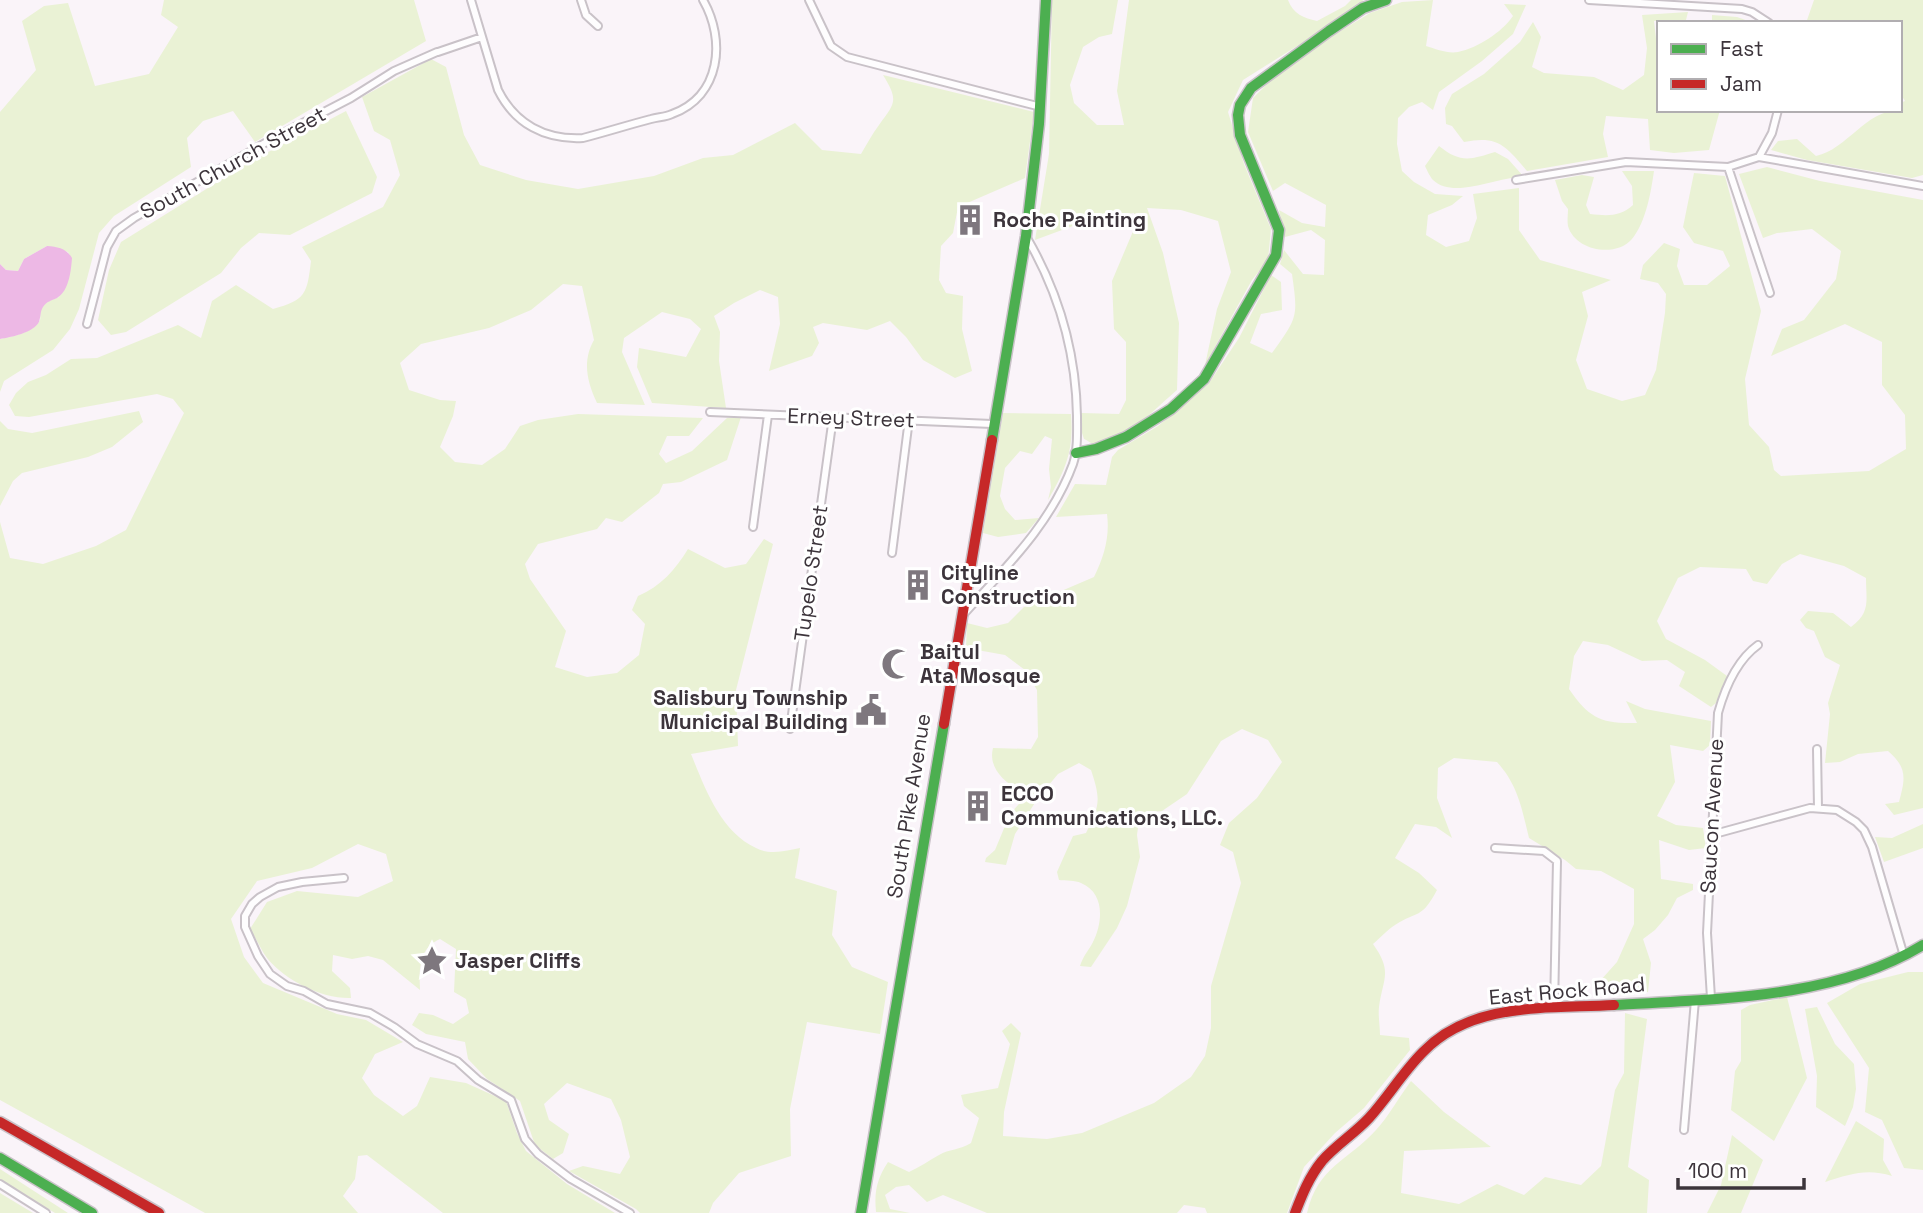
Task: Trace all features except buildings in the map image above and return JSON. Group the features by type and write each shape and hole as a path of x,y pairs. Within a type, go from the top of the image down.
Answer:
{"main road":[{"name":"South Pike Avenue","path":"861,1213 992,424 1026,236 1041,107 1045,0"},
{"path":"1076,453 1096,449 1126,437 1171,409 1198,387 1276,255 1279,230 1240,135 1240,105 1251,88 1365,4 1385,0"},
{"name":"East Rock Road","path":"1295,1213 1317,1167 1371,1116 1423,1050 1463,1023 1490,1014 1711,999 1820,985 1904,956 1923,944"},
{"path":"0,1123 150,1213"},
{"path":"0,1123 159,1213"},
{"path":"0,1159 81,1213"},
{"path":"0,1159 92,1213"}],"street":[{"path":"471,0 498,90 511,111 521,121 542,133 555,137 583,138 669,116 695,101 709,82 717,57 718,43 714,21 704,0"},
{"path":"581,0 586,15 598,26"},
{"path":"1588,0 1742,9 1766,21"},
{"path":"810,3 831,46 847,57 1041,107"},
{"name":"South Church Street","path":"87,324 107,247 116,232 134,218 272,139 351,98 394,71 437,52 482,37"},
{"path":"1759,157 1772,133 1777,112"},
{"path":"1516,180 1626,162 1728,167 1759,157 1923,186"},
{"path":"1728,167 1770,293"},
{"path":"960,619 1029,541 1044,520 1065,482 1076,453 1076,397 1070,344 1050,285 1026,236"},
{"name":"Erney Street","path":"710,412 992,424"},
{"path":"754,527 768,415"},
{"name":"Tupelo Street","path":"790,729 833,417"},
{"path":"892,553 909,419"},
{"name":"Saucon Avenue","path":"1711,999 1707,933 1718,713 1734,673 1750,651 1758,645"},
{"path":"1817,749 1818,807"},
{"path":"1712,835 1818,807 1845,814 1864,830 1872,847 1904,956"},
{"path":"1495,848 1544,850 1557,861 1554,1008"},
{"path":"344,878 302,882 268,892 253,904 247,912 245,928 270,974 287,986 327,1004 370,1013 417,1044 457,1060 478,1080 511,1100 525,1139 538,1154 571,1179 630,1213"},
{"path":"1684,1130 1695,1000"},
{"path":"0,1184 46,1213"}],"green space":[{"path":"164,0 414,0 426,41 255,142 233,111 203,121 187,138 191,167 114,216 99,233 79,309 70,329 53,350 4,381 0,392 0,339 22,333 37,324 42,307 59,297 69,275 71,263 68,252 47,246 24,259 18,271 6,270 0,264 0,112 36,70 22,21 44,6 68,3 95,86 149,74 178,27 161,15"},
{"path":"1052,0 1118,0 1112,34 1099,37 1083,47 1070,85 1074,103 1097,125 1124,125 1117,91 1129,0 1288,0 1300,15 1317,21 1351,0 1363,0 1361,6 1243,80 1228,112 1244,164 1271,229 1268,260 1252,280 1205,365 1217,309 1231,272 1218,221 1181,210 1147,208 1163,253 1179,323 1177,390 1126,433 1103,444 1093,444 1084,439 1081,413 1119,414 1126,400 1126,342 1114,329 1112,281 1134,229 1134,213 1089,220 1035,240 1049,154"},
{"path":"1433,0 1426,46 1450,52 1473,47 1503,28 1513,16 1504,4 1526,5 1513,34 1482,61 1439,92 1433,110 1422,102 1409,107 1398,118 1397,144 1402,171 1414,182 1435,194 1463,196 1452,205 1428,215 1426,235 1446,247 1469,241 1477,218 1473,194 1519,188 1519,230 1540,260 1611,280 1582,292 1588,316 1576,360 1587,389 1622,401 1645,395 1656,370 1665,313 1666,294 1658,283 1640,279 1643,265 1664,243 1680,249 1677,266 1684,285 1707,285 1730,266 1723,251 1694,243 1683,227 1694,173 1725,176 1761,311 1745,379 1749,425 1769,447 1774,470 1781,476 1869,471 1906,449 1905,415 1882,385 1882,342 1845,324 1771,356 1782,329 1804,320 1836,279 1841,251 1812,229 1777,233 1763,238 1739,174 1767,167 1820,181 1923,200 1923,808 1894,815 1885,804 1899,802 1903,780 1899,763 1888,751 1858,754 1840,762 1825,763 1830,714 1828,703 1840,665 1825,657 1814,631 1806,628 1800,620 1808,611 1833,613 1851,627 1865,611 1866,578 1844,566 1800,554 1782,564 1767,584 1753,581 1746,569 1700,567 1678,578 1657,621 1666,639 1705,660 1727,676 1716,703 1711,707 1679,686 1685,672 1667,660 1642,661 1608,645 1583,641 1574,656 1569,689 1583,707 1605,720 1637,723 1626,701 1645,709 1711,721 1710,745 1703,751 1670,745 1675,782 1657,816 1676,825 1703,828 1706,848 1689,850 1659,840 1661,879 1693,884 1693,890 1677,898 1668,915 1643,939 1651,963 1648,992 1606,996 1600,981 1617,962 1634,924 1634,889 1601,871 1576,869 1529,838 1515,789 1497,762 1454,758 1438,768 1437,798 1452,838 1436,827 1415,824 1395,858 1419,873 1437,890 1423,910 1395,925 1373,944 1385,969 1379,1010 1380,1035 1409,1038 1410,1050 1364,1108 1335,1133 1304,1167 1287,1213 1207,1213 1205,1208 1184,1205 1177,1213 987,1213 943,1195 927,1202 909,1185 896,1187 885,1195 890,1209 910,1213 876,1212 877,1185 888,1162 909,1172 943,1153 971,1143 979,1118 964,1106 961,1095 998,1088 1010,1044 1002,1031 1011,1023 1021,1033 1004,1112 1003,1136 1047,1139 1082,1133 1154,1103 1191,1077 1205,1056 1211,1028 1211,986 1241,883 1233,852 1220,845 1229,823 1257,798 1282,762 1268,740 1242,729 1221,741 1187,794 1162,811 1140,813 1137,835 1140,857 1127,906 1117,928 1091,967 1080,966 1099,926 1100,909 1089,888 1079,882 1059,880 1057,872 1073,836 1086,833 1094,816 1098,796 1091,770 1079,763 1058,774 1038,798 1015,834 1006,865 985,862 995,850 1010,814 1027,795 1001,777 993,764 993,748 1031,749 1038,737 1037,690 1025,670 1005,655 966,648 967,623 987,628 1008,623 1024,607 1094,577 1105,547 1107,514 1056,517 1075,484 1106,485 1112,457 1118,450 1158,426 1209,383 1239,338 1271,275 1281,282 1282,310 1261,314 1250,343 1272,353 1287,332 1295,308 1292,274 1280,264 1284,250 1303,274 1324,275 1325,240 1311,230 1285,237 1279,210 1302,223 1325,227 1326,205 1285,183 1273,191 1248,132 1253,98 1275,76 1370,13 1402,2"},
{"path":"1814,0 1923,0 1923,175 1912,178 1807,160 1771,150 1778,141 1797,139 1816,156 1838,146 1877,116 1888,112 1902,112 1902,102 1905,101 1902,96 1902,21 1807,21"},
{"path":"1688,12 1686,20 1654,21 1657,47 1657,112 1719,112 1709,150 1674,153 1650,150 1648,119 1606,116 1603,134 1608,157 1527,171 1500,144 1485,140 1464,142 1452,126 1446,124 1445,108 1452,94 1484,74 1520,42 1533,22 1541,37 1532,67 1544,73 1594,77 1623,90 1644,75 1647,48 1642,15"},
{"path":"1712,15 1748,21 1712,21"},
{"path":"431,59 446,67 464,135 480,165 526,180 578,189 654,176 703,158 733,155 795,123 822,150 861,154 892,106 893,96 883,75 1034,112 1025,178 958,207 953,233 941,246 939,280 946,293 963,296 962,329 972,371 955,378 923,360 890,321 867,330 823,323 813,327 819,343 812,356 769,371 780,324 778,297 760,290 714,316 720,332 719,361 726,408 652,403 637,367 639,348 686,357 701,329 690,319 662,312 624,338 622,352 645,405 597,403 587,372 588,356 594,340 582,286 563,284 531,310 489,328 421,344 400,363 409,390 440,400 456,401 440,447 455,462 482,465 505,449 520,426 538,420 578,414 703,418 689,436 667,436 659,454 666,463 692,451 727,418 741,417 727,460 681,482 663,484 659,493 622,522 606,518 597,529 538,544 525,564 530,579 566,631 555,667 587,677 617,673 639,655 645,624 632,610 638,596 667,577 688,549 725,568 746,564 764,539 773,544 736,690 738,746 691,754 715,807 723,820 743,840 767,851 800,848 795,878 837,891 832,935 852,967 888,982 880,1034 807,1022 790,1109 791,1156 739,1173 713,1203 709,1213 640,1213 569,1171 583,1166 620,1174 630,1157 621,1120 611,1099 567,1083 544,1104 549,1120 569,1134 563,1153 553,1159 535,1145 520,1101 487,1079 468,1059 465,1042 426,1034 412,1025 419,1013 433,1015 453,1024 469,1013 466,999 454,992 456,949 440,939 424,954 420,967 420,990 383,960 368,956 352,959 333,955 332,971 350,988 351,998 340,998 305,987 275,966 265,955 250,929 267,902 297,891 358,897 393,881 386,854 358,844 312,868 257,881 231,919 244,957 263,983 337,1014 366,1020 403,1042 375,1054 362,1078 374,1095 403,1116 417,1106 430,1077 466,1083 506,1101 526,1151 567,1184 615,1213 443,1213 367,1155 358,1156 355,1179 343,1196 358,1213 205,1213 0,1100 0,522 10,558 43,564 96,546 126,530 184,413 173,399 157,394 29,417 15,416 9,405 16,393 28,382 46,375 71,359 97,358 178,325 201,338 212,301 236,285 273,309 298,299 306,288 311,261 302,247 383,207 400,175 390,140 374,131 362,97"},
{"path":"346,111 377,177 372,193 290,235 259,233 241,248 221,273 126,332 111,335 98,320 109,270 121,242 253,160"},
{"path":"1439,146 1453,155 1466,158 1495,152 1508,159 1524,177 1464,188 1442,186 1432,179 1425,166"},
{"path":"1622,171 1654,171 1641,224 1625,245 1607,250 1587,246 1572,235 1568,226 1568,209 1562,201 1555,180 1582,175 1594,177 1586,205 1590,214 1613,215 1633,205 1632,186"},
{"path":"139,411 143,422 112,447 88,457 22,473 13,481 0,506 0,421 8,429 32,433"},
{"path":"1003,413 1071,414 1071,438 1064,469 1048,500 1051,487 1049,469 1052,439 1045,436 1032,454 1020,451 1005,468 1000,496 1005,509 1015,520 1039,518 1026,533 998,537 983,533"},
{"path":"1923,824 1923,848 1884,862 1875,837 1892,838"},
{"path":"1908,972 1923,972 1923,1170 1904,1168 1882,1120 1865,1112 1869,1068 1827,1003 1860,984"},
{"path":"1787,997 1807,1078 1774,1141 1731,1110 1735,1071 1741,1061 1741,1010 1750,1005"},
{"path":"1817,1007 1835,1044 1854,1064 1856,1089 1853,1107 1845,1126 1816,1107 1817,1076 1805,1009"},
{"path":"1625,1013 1647,1019 1628,1167 1649,1180 1647,1213 1307,1213 1312,1197 1326,1174 1376,1130 1411,1081 1444,1112 1491,1147 1404,1151 1401,1193 1459,1204 1497,1184 1524,1195 1545,1177 1581,1185 1601,1166 1615,1090 1624,1073"},
{"path":"1856,1121 1884,1139 1883,1160 1892,1176 1866,1172 1825,1182"},
{"path":"1732,1135 1763,1160 1741,1213 1707,1213 1721,1185"},
{"path":"0,1169 68,1213 55,1213 0,1179"},
{"path":"0,1193 33,1213 0,1213"}],"shaded area":[{"path":"47,246 61,249 72,258 69,280 64,291 45,305 39,322 32,329 0,339 0,264 6,270 18,271 24,259"}],"traffic: fast":[{"path":"992,440 1026,236 1039,124 1046,0"},
{"path":"1076,453 1096,449 1126,437 1171,409 1204,379 1276,255 1279,230 1240,135 1240,105 1251,88 1329,31 1363,8 1386,0"},
{"path":"861,1213 944,724"},
{"path":"1614,1005 1733,998 1813,986 1889,963 1923,945"},
{"path":"0,1158 92,1213"}],"traffic: jam":[{"path":"944,724 992,440"},
{"path":"1295,1213 1303,1193 1322,1161 1369,1118 1423,1052 1443,1036 1464,1024 1512,1011 1614,1005"},
{"path":"0,1122 159,1213"}],"place":[{"name":"Roche Painting","path":"970,220"},
{"name":"Cityline Construction","path":"918,585"},
{"name":"Baitul Ata Mosque","path":"897,664"},
{"name":"Salisbury Township Municipal Building","path":"871,710"},
{"name":"ECCO Communications, LLC.","path":"978,806"},
{"name":"Jasper Cliffs","path":"432,961"}]}
